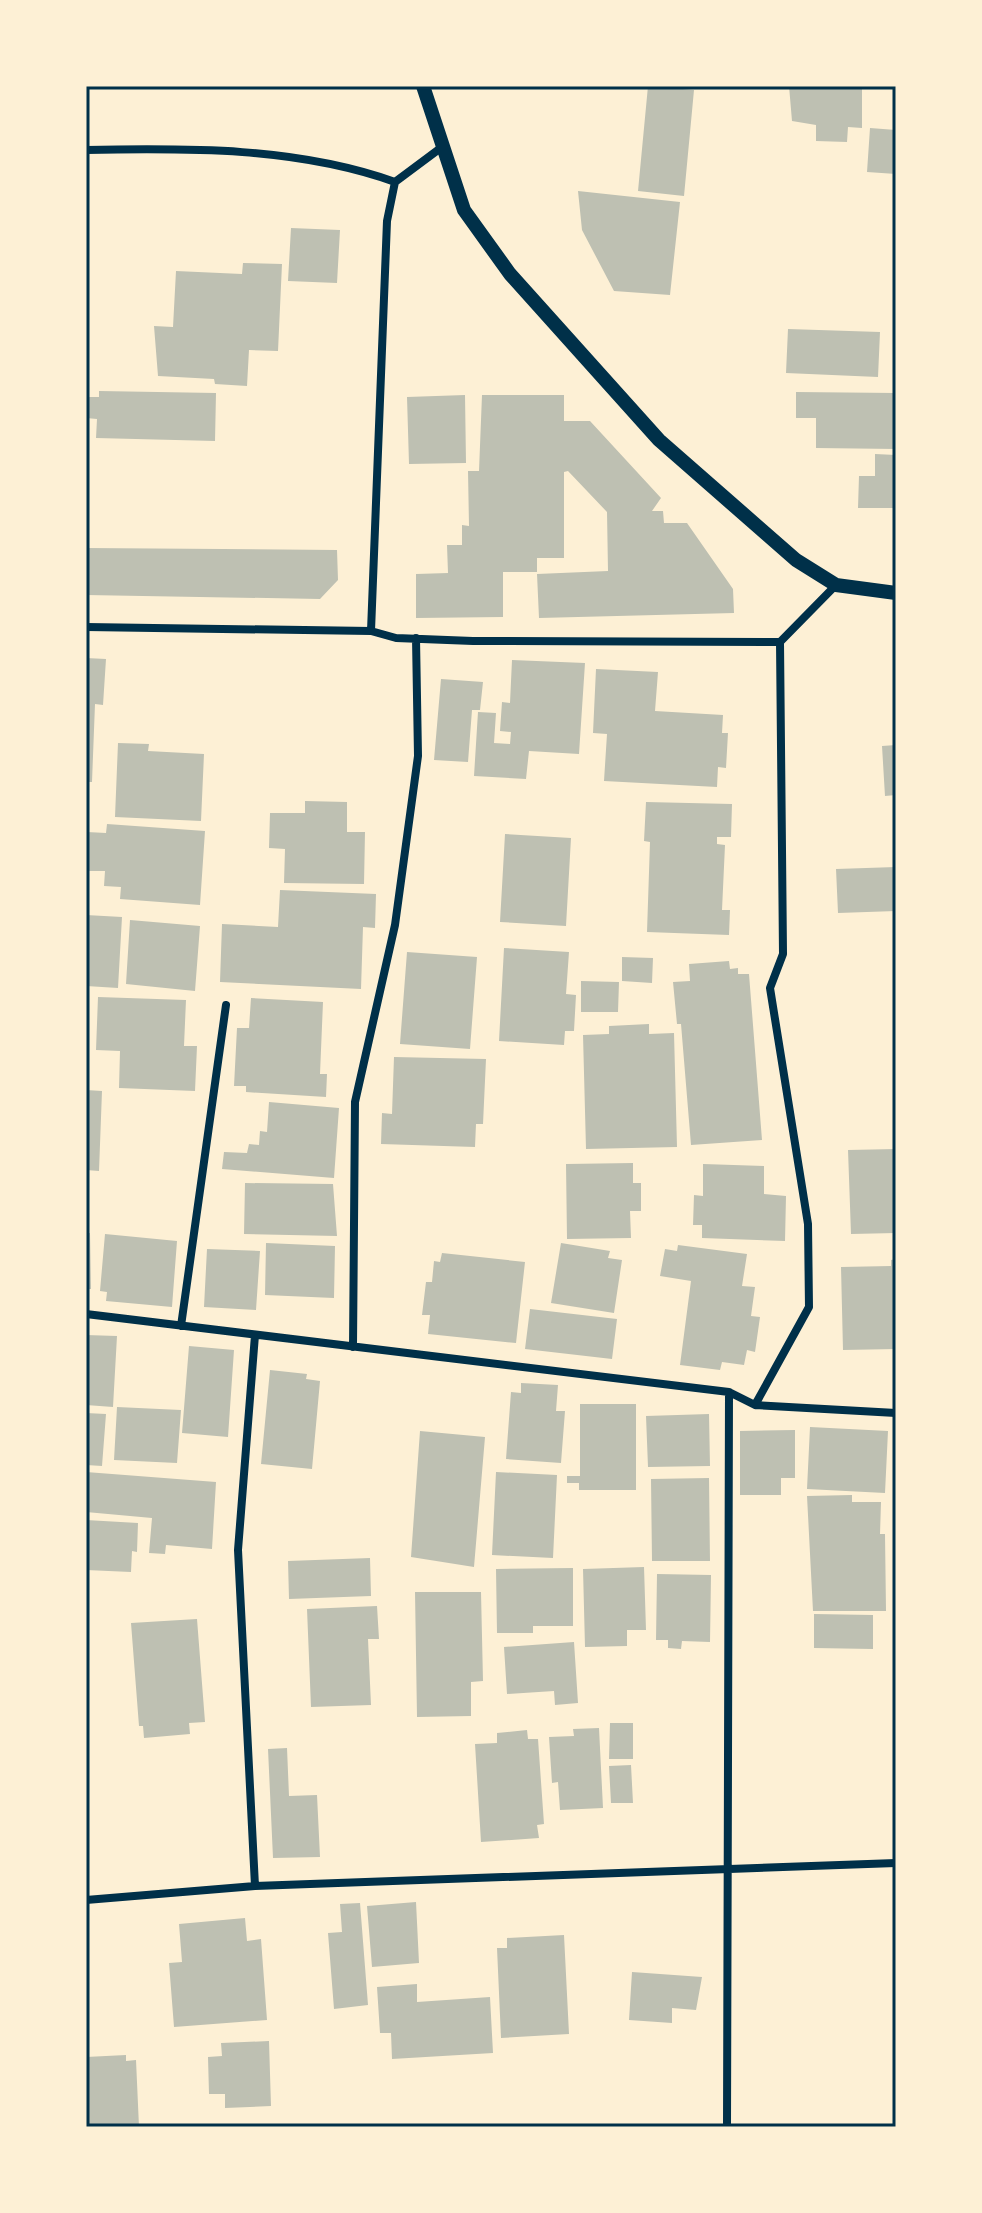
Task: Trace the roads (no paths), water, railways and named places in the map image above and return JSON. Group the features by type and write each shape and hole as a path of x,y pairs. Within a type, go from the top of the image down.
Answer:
{"street":[{"path":"423,86 464,210 510,274 648,428 796,560 836,585 896,593"},
{"path":"371,631 387,221 395,182 442,147"},
{"path":"86,150 199,148 353,167 395,182"},
{"path":"755,1405 809,1307 808,1224 770,988 783,954 780,642 836,585"},
{"path":"86,627 371,631 396,638 780,642"},
{"path":"353,1347 355,1102 395,925 414,787 418,756 416,638"},
{"path":"181,1326 226,1005"},
{"path":"86,1314 729,1392 755,1405 896,1413"},
{"path":"255,1335 238,1550 255,1886"},
{"path":"727,2127 729,1392"},
{"path":"86,1900 255,1886 896,1863"}]}
